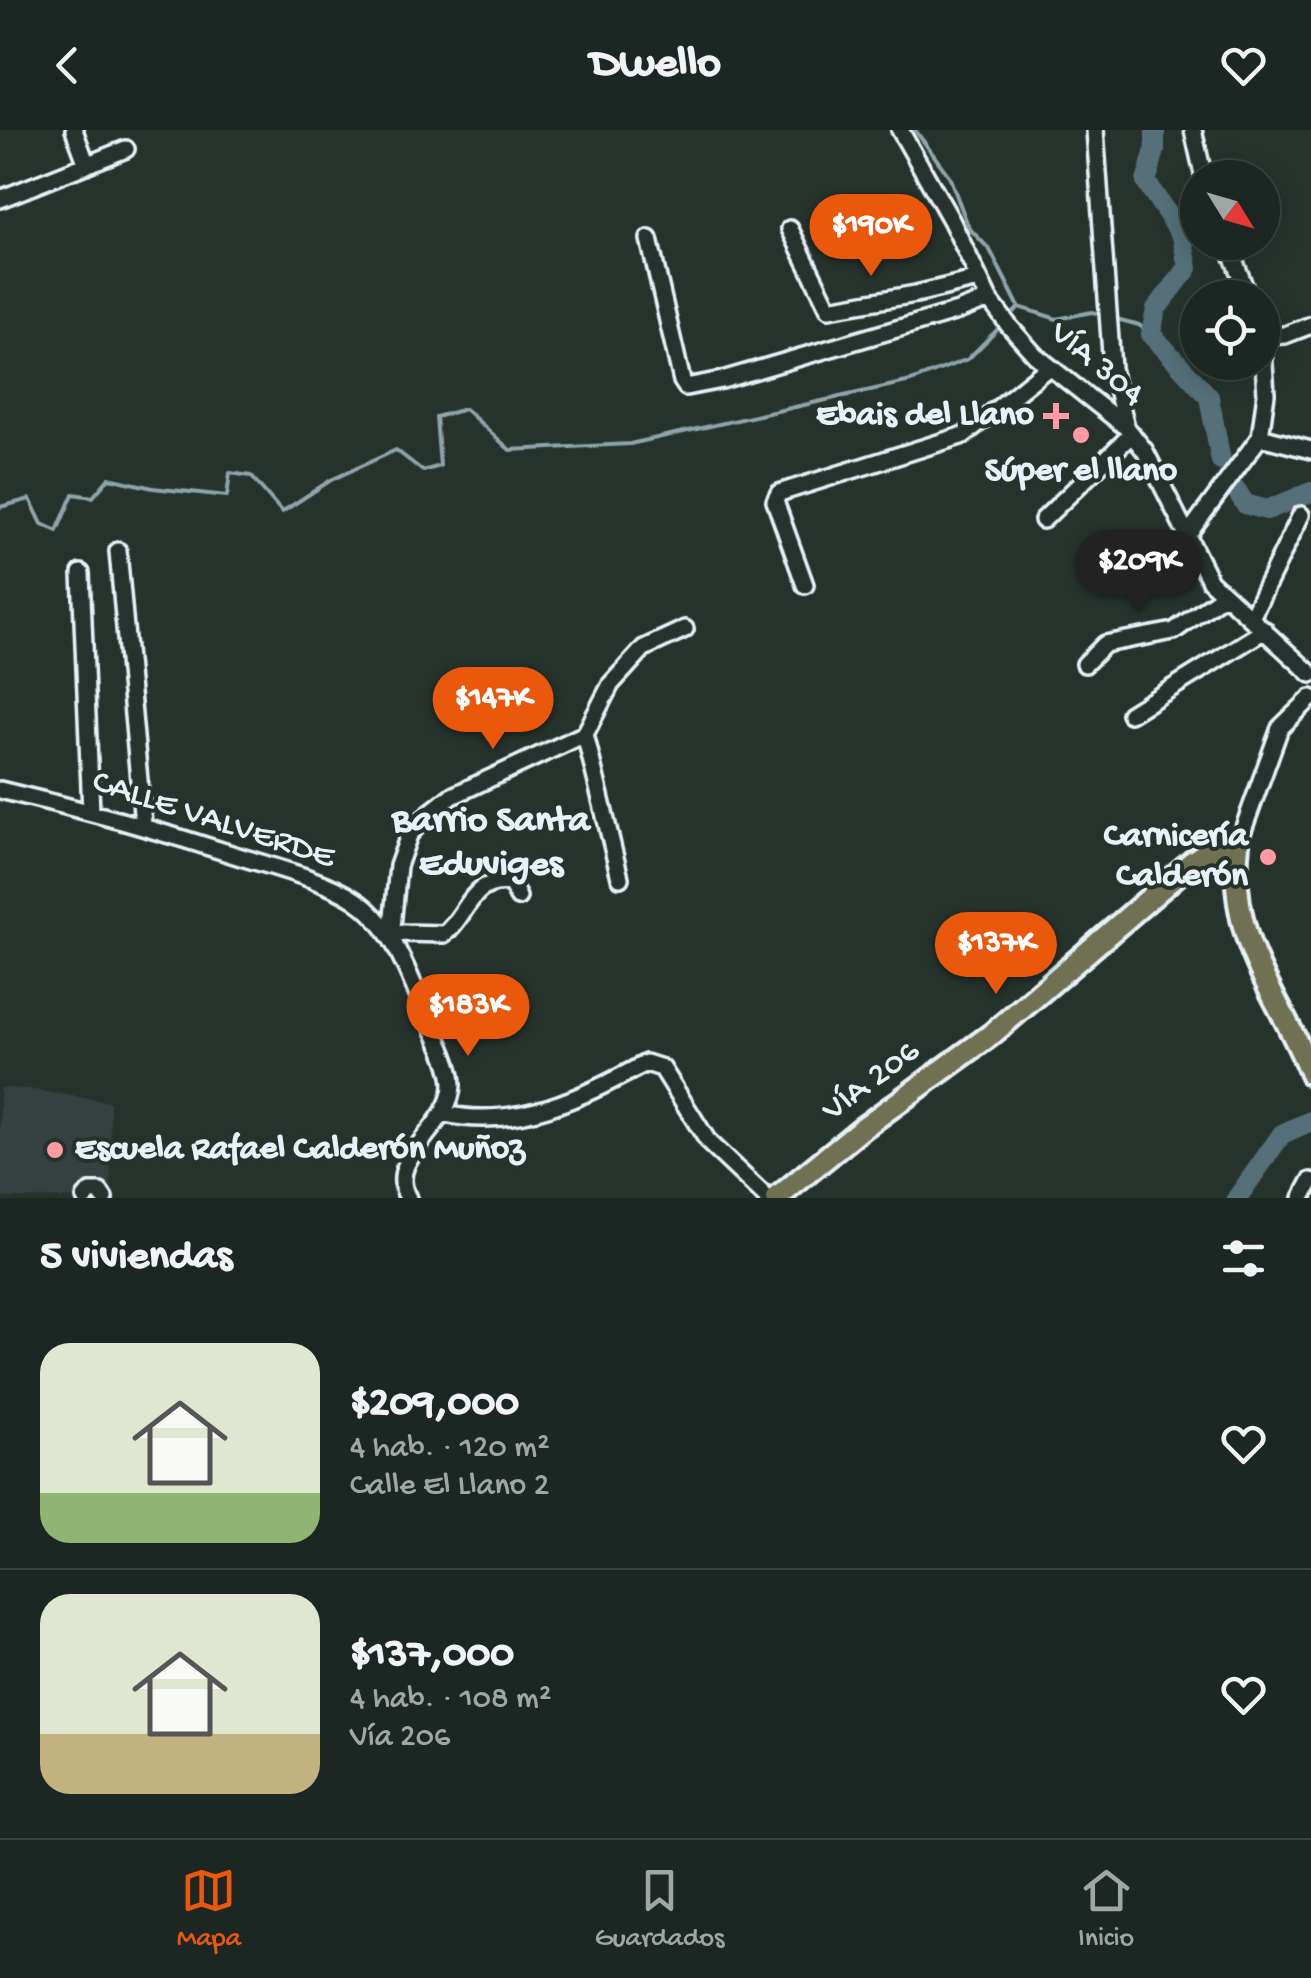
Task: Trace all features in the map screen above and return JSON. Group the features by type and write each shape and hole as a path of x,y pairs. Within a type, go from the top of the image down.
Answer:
{"main road":[{"path":"1238,844 1238,908 1250,950 1311,1074"},
{"name":"VÍA 206","path":"776,1198 860,1130 992,1034 1192,862 1207,852 1238,844"}],"street":[{"path":"74,130 87,165"},
{"name":"VÍA 304","path":"900,130 951,220 989,299 1010,327 1049,367 1129,430 1145,451 1210,581 1311,674"},
{"path":"1043,520 1129,430 1112,368 1095,130"},
{"path":"1192,130 1200,160"},
{"path":"0,199 126,149"},
{"path":"790,229 829,309 978,279"},
{"path":"649,239 682,381 693,388 989,299"},
{"path":"1280,335 1310,327"},
{"path":"805,585 776,501 779,493 964,435 1049,367"},
{"path":"1186,538 1260,438 1265,380"},
{"path":"1260,438 1311,450"},
{"path":"1251,618 1301,515"},
{"path":"118,551 143,824"},
{"path":"81,573 91,812"},
{"path":"1085,664 1105,644 1174,631 1224,596"},
{"path":"518,897 511,883 501,882 473,893 444,934 402,933 391,937 398,866 409,835 427,814 450,797 585,734 611,684 644,648 686,629"},
{"path":"1130,714 1265,630"},
{"path":"1238,844 1280,728 1311,698"},
{"path":"585,734 620,878"},
{"name":"CALLE VALVERDE","path":"0,790 143,824 286,870 356,900 391,937 440,1046 452,1084 445,1114"},
{"path":"408,1198 402,1176 408,1158 445,1114 470,1120 518,1118 593,1092 646,1063 662,1068 708,1143 768,1198"},
{"path":"1302,1198 1311,1180"},
{"path":"86,1198 90,1192 100,1192 104,1198"}],"shaded area":[{"name":"Escuela Rafael Calderón Muñoz","path":"0,1088 110,1102 111,1198 0,1198"}],"waterway":[{"path":"915,130 949,176 969,228 990,250 1019,307 1057,319 1092,312 1104,315"},
{"path":"1155,130 1155,150 1146,182 1182,236 1188,268 1156,309 1151,334 1209,397 1221,461"},
{"path":"1009,318 1019,307"},
{"path":"1113,318 1139,325 1151,334"},
{"path":"0,507 30,499 42,524 57,531 73,494 93,497 109,478 153,488 227,496 230,473 251,476 282,512 331,480 396,450 423,471 440,466 436,417 465,409 510,450 630,444 911,381 968,359 1002,325"},
{"path":"1237,491 1245,504 1267,510 1311,492"},
{"path":"1237,1198 1282,1134 1311,1121"}],"place":[{"name":"Ebais del Llano","path":"1056,416"},
{"name":"Súper el llano","path":"1081,435"},
{"name":"Carnicería Calderón","path":"1268,857"},
{"name":"Escuela Rafael Calderón Muñoz","path":"55,1150"}],"district":[{"name":"Barrio Santa Eduviges","path":"491,844"}]}
